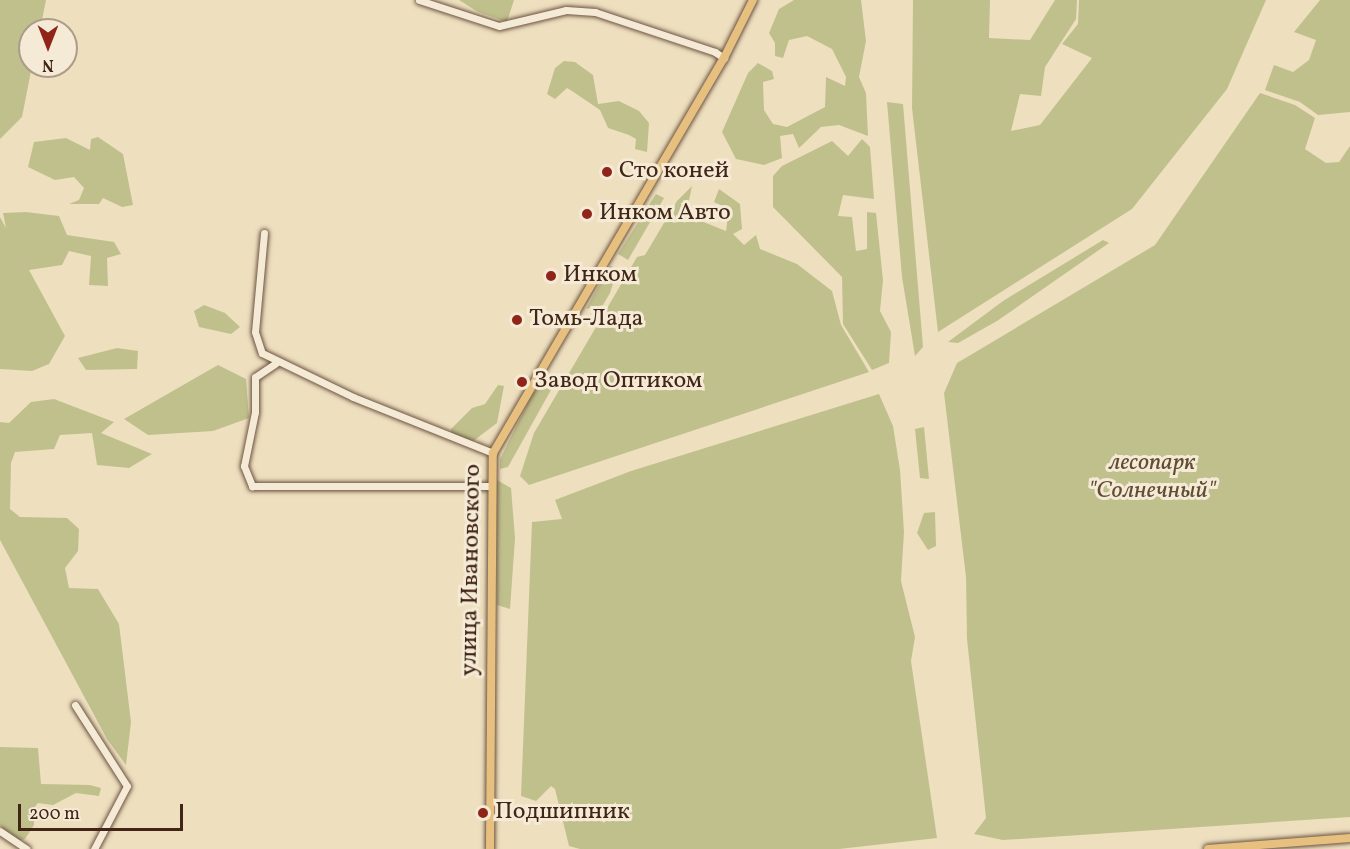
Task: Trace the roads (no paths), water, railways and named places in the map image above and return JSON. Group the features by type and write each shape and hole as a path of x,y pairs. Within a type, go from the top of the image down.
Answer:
{"main road":[{"name":"улица Ивановского","path":"490,849 493,453 724,58 753,0"},
{"path":"1208,849 1350,838"}],"street":[{"path":"419,0 499,26 566,10 620,19 715,52 724,58"},
{"path":"264,233 255,332 262,353 276,363 493,453"},
{"path":"276,363 256,372 255,377 255,412 244,466 252,486 491,486"},
{"path":"75,705 127,786 94,849"},
{"path":"0,831 27,849"}],"place":[{"name":"Сто коней","path":"607,172"},
{"name":"Инком Авто","path":"587,214"},
{"name":"Инком","path":"551,276"},
{"name":"Томь-Лада","path":"517,320"},
{"name":"Завод Оптиком","path":"522,382"},
{"name":"Подшипник","path":"483,813"}],"park label":[{"name":"лесопарк \"Солнечный\"","path":"1152,478"}]}
